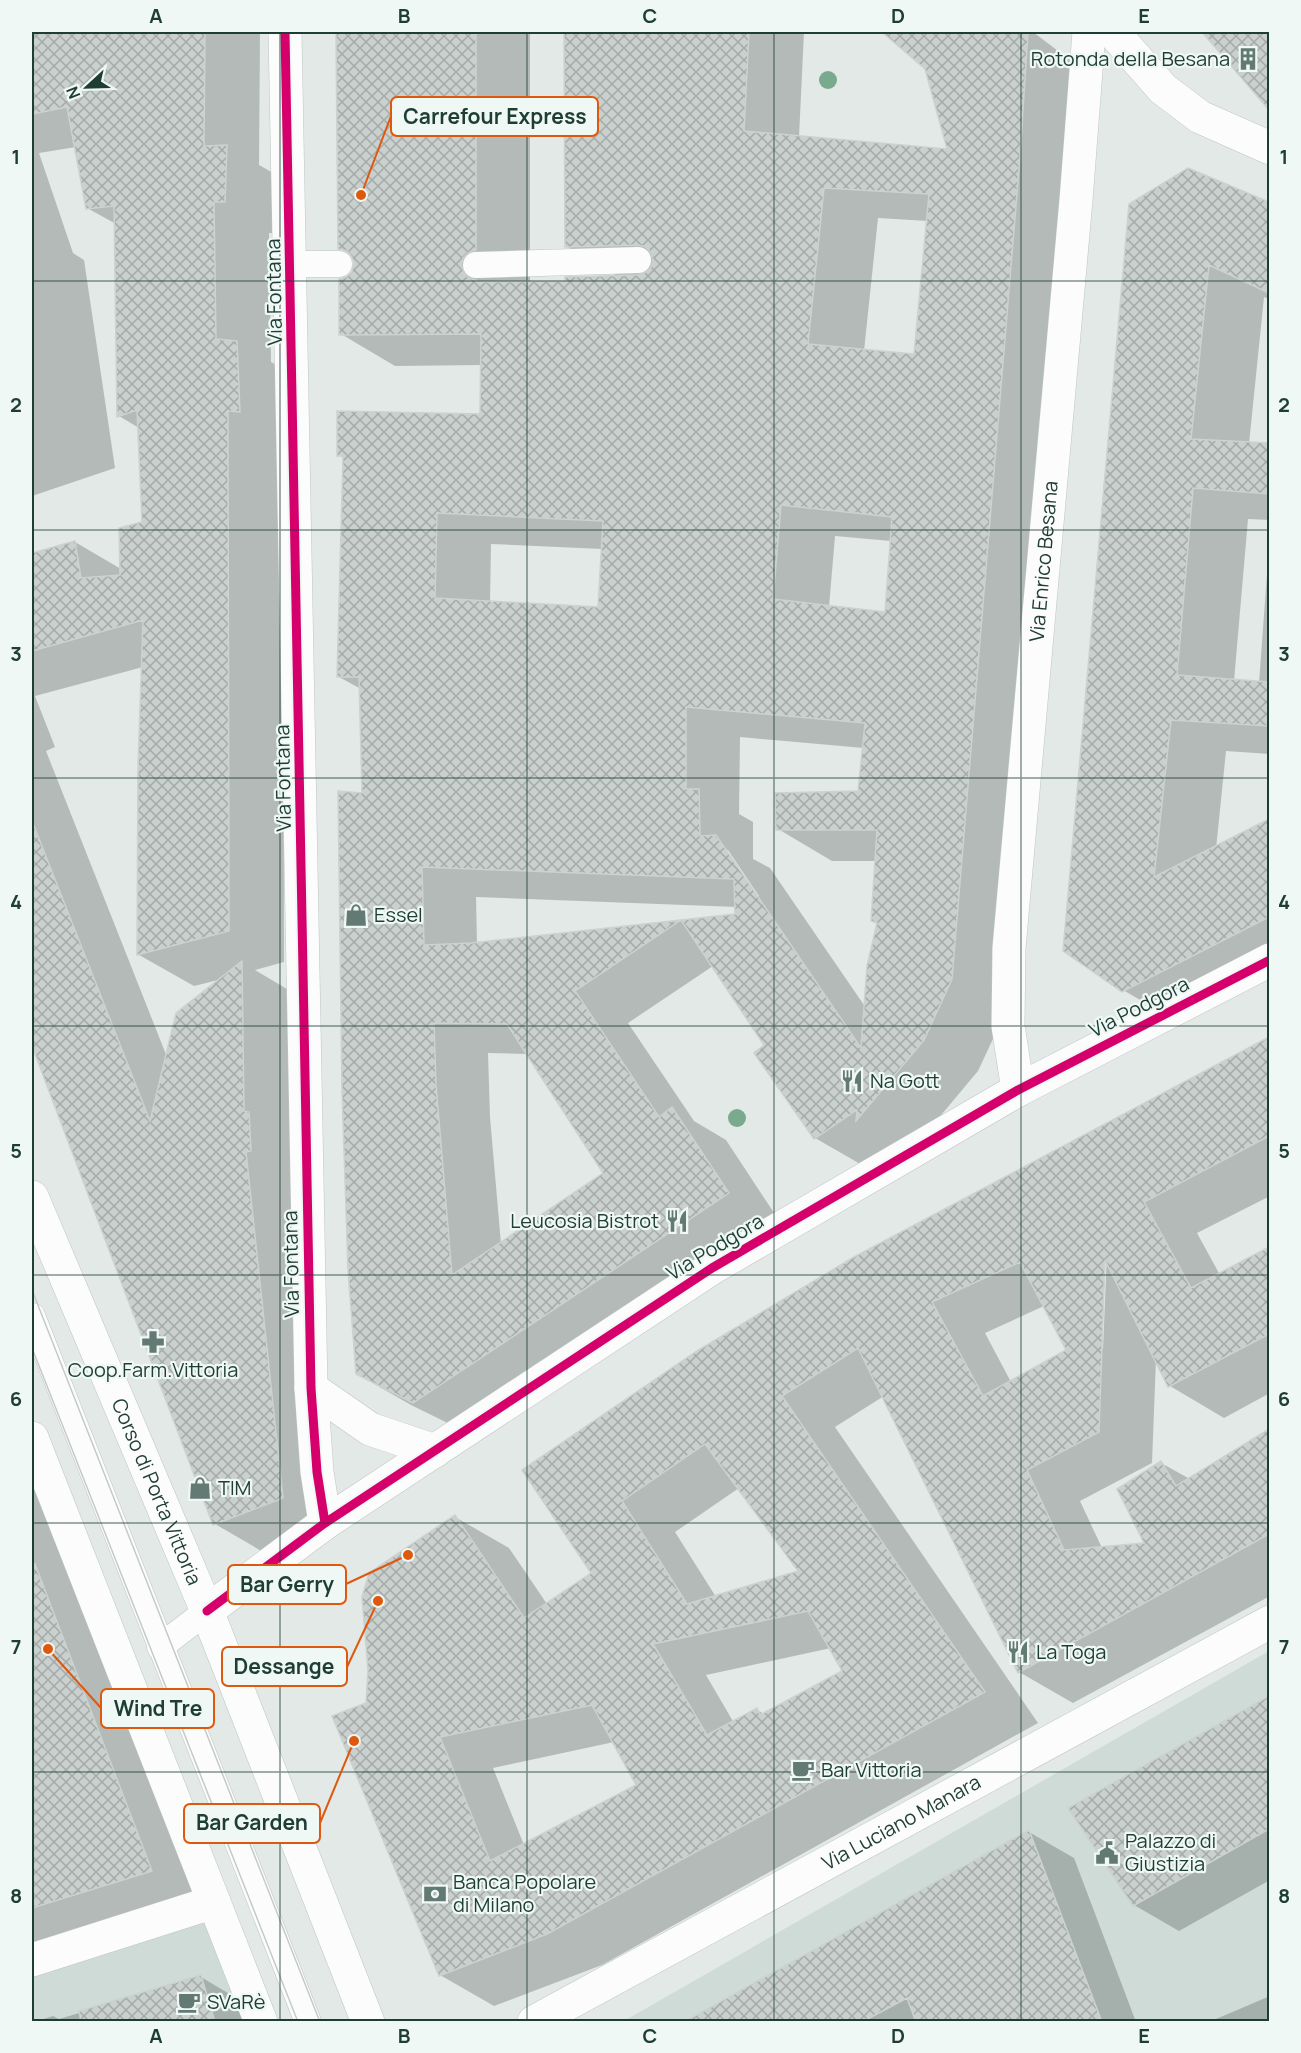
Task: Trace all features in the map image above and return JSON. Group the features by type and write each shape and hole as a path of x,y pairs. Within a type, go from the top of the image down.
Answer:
{"street":[{"name":"Via Fontana","path":"285,32 311,1388 317,1472 325,1523"},
{"name":"Via Enrico Besana","path":"1018,1090 1008,1026 1009,948 1089,32"},
{"path":"1113,32 1163,89 1200,117 1269,148"},
{"name":"Via Podgora","path":"207,1611 325,1523 712,1268 1018,1090 1269,960"},
{"name":"Corso di Porta Vittoria","path":"32,1197 207,1611 368,2022"},
{"path":"311,1388 370,1429 435,1451"},
{"path":"32,1438 261,2022"},
{"name":"Via Luciano Manara","path":"534,2022 1269,1622"},
{"path":"32,1960 214,1902"}],"lane":[{"path":"476,265 638,260"},
{"path":"291,264 339,264"},
{"path":"32,1316 308,2022"},
{"path":"160,1647 207,1611"}],"shaded area":[{"path":"1269,1651 1269,2021 624,2021"},
{"path":"217,1903 262,2021 32,2021 32,1963"}],"building":[{"path":"32,32 205,32 204,146 227,145 225,202 214,202 216,339 237,341 240,412 228,411 229,931 137,955 138,768 143,620 32,651 32,553 75,541 81,578 120,575 119,528 142,522 137,410 117,417 114,206 86,209 67,107 32,114"},
{"path":"336,32 476,32 476,250 463,258 461,265 464,273 476,282 565,281 565,277 638,275 651,267 653,259 651,253 646,247 638,245 565,247 564,32 749,32 744,131 947,149 925,69 882,32 1028,32 1020,157 952,979 924,1040 856,1121 857,1110 814,1139 754,1053 764,1045 681,920 575,991 659,1117 672,1107 729,1193 413,1403 356,1374 348,1270 342,1091 338,791 362,793 359,677 337,677 343,456 337,456 337,411 480,414 481,334 339,335 339,279 352,272 354,263 347,251 338,249","holes":["824,188 929,194 914,354 808,344","781,505 892,517 885,612 773,599","437,513 603,521 598,607 435,598","686,707 865,723 858,791 775,793 776,830 877,830 871,921 877,923 867,966 861,1048 716,835 700,836 699,789 686,789","422,867 734,879 735,914 471,943 424,945","434,1023 507,1024 603,1173 452,1275 436,1085"]},
{"name":"Rotonda della Besana","path":"1202,32 1269,32 1269,110"},
{"path":"1188,168 1269,202 1269,293 1209,265 1191,439 1269,443 1269,494 1193,488 1177,675 1269,682 1269,726 1171,720 1154,877 1269,819 1269,917 1122,992 1063,951 1129,204"},
{"path":"34,826 150,1121 176,1013 242,961 244,1111 249,1112 251,1151 246,1152 283,1498 213,1525 32,1046 32,827"},
{"path":"1269,1037 1269,1136 1144,1202 1191,1288 1269,1247 1269,1334 1168,1387 1105,1260 1099,1432 1027,1470 1064,1550 1144,1543 1117,1489 1161,1461 1176,1486 1269,1429 1269,1534 1018,1673 858,1348 782,1396 985,1692 547,1934 439,1976 332,1716 366,1703 368,1671 362,1597 369,1573 455,1515 524,1618 591,1573 522,1470 697,1351 854,1257","holes":["1020,1262 1066,1350 983,1396 932,1302","705,1444 798,1571 687,1604 622,1501","808,1611 842,1671 760,1715 757,1708 707,1735 653,1644","592,1705 636,1785 490,1861 440,1737"]},
{"path":"32,1564 35,1564 152,1871 32,1908"},
{"path":"1269,1696 1269,1829 1133,1906 1068,1808"},
{"path":"1029,1830 1102,2022 916,2022 907,1998 862,2022 684,2022"},
{"path":"201,1975 215,2022 81,2022 79,2011"}],"tram line":[{"path":"32,1290 320,2022"},
{"path":"32,1348 298,2022"}],"cycle path":[{"path":"285,32 311,1388 317,1472 325,1523"},
{"path":"207,1611 325,1523 712,1268 1018,1090 1270,960"}],"place":[{"name":"Rotonda della Besana","path":"1248,59"},
{"name":"Carrefour Express","path":"361,195"},
{"name":"Essel","path":"356,915"},
{"name":"Na Gott","path":"852,1081"},
{"name":"Leucosia Bistrot","path":"677,1221"},
{"name":"Coop.Farm.Vittoria","path":"153,1342"},
{"name":"TIM","path":"200,1488"},
{"name":"Bar Gerry","path":"408,1555"},
{"name":"Dessange","path":"378,1601"},
{"name":"Wind Tre","path":"48,1649"},
{"name":"La Toga","path":"1018,1652"},
{"name":"Bar Garden","path":"354,1741"},
{"name":"Bar Vittoria","path":"803,1770"},
{"name":"Palazzo di Giustizia","path":"1107,1853"},
{"name":"Banca Popolare di Milano","path":"435,1894"},
{"name":"SVaRè","path":"189,2002"}]}
